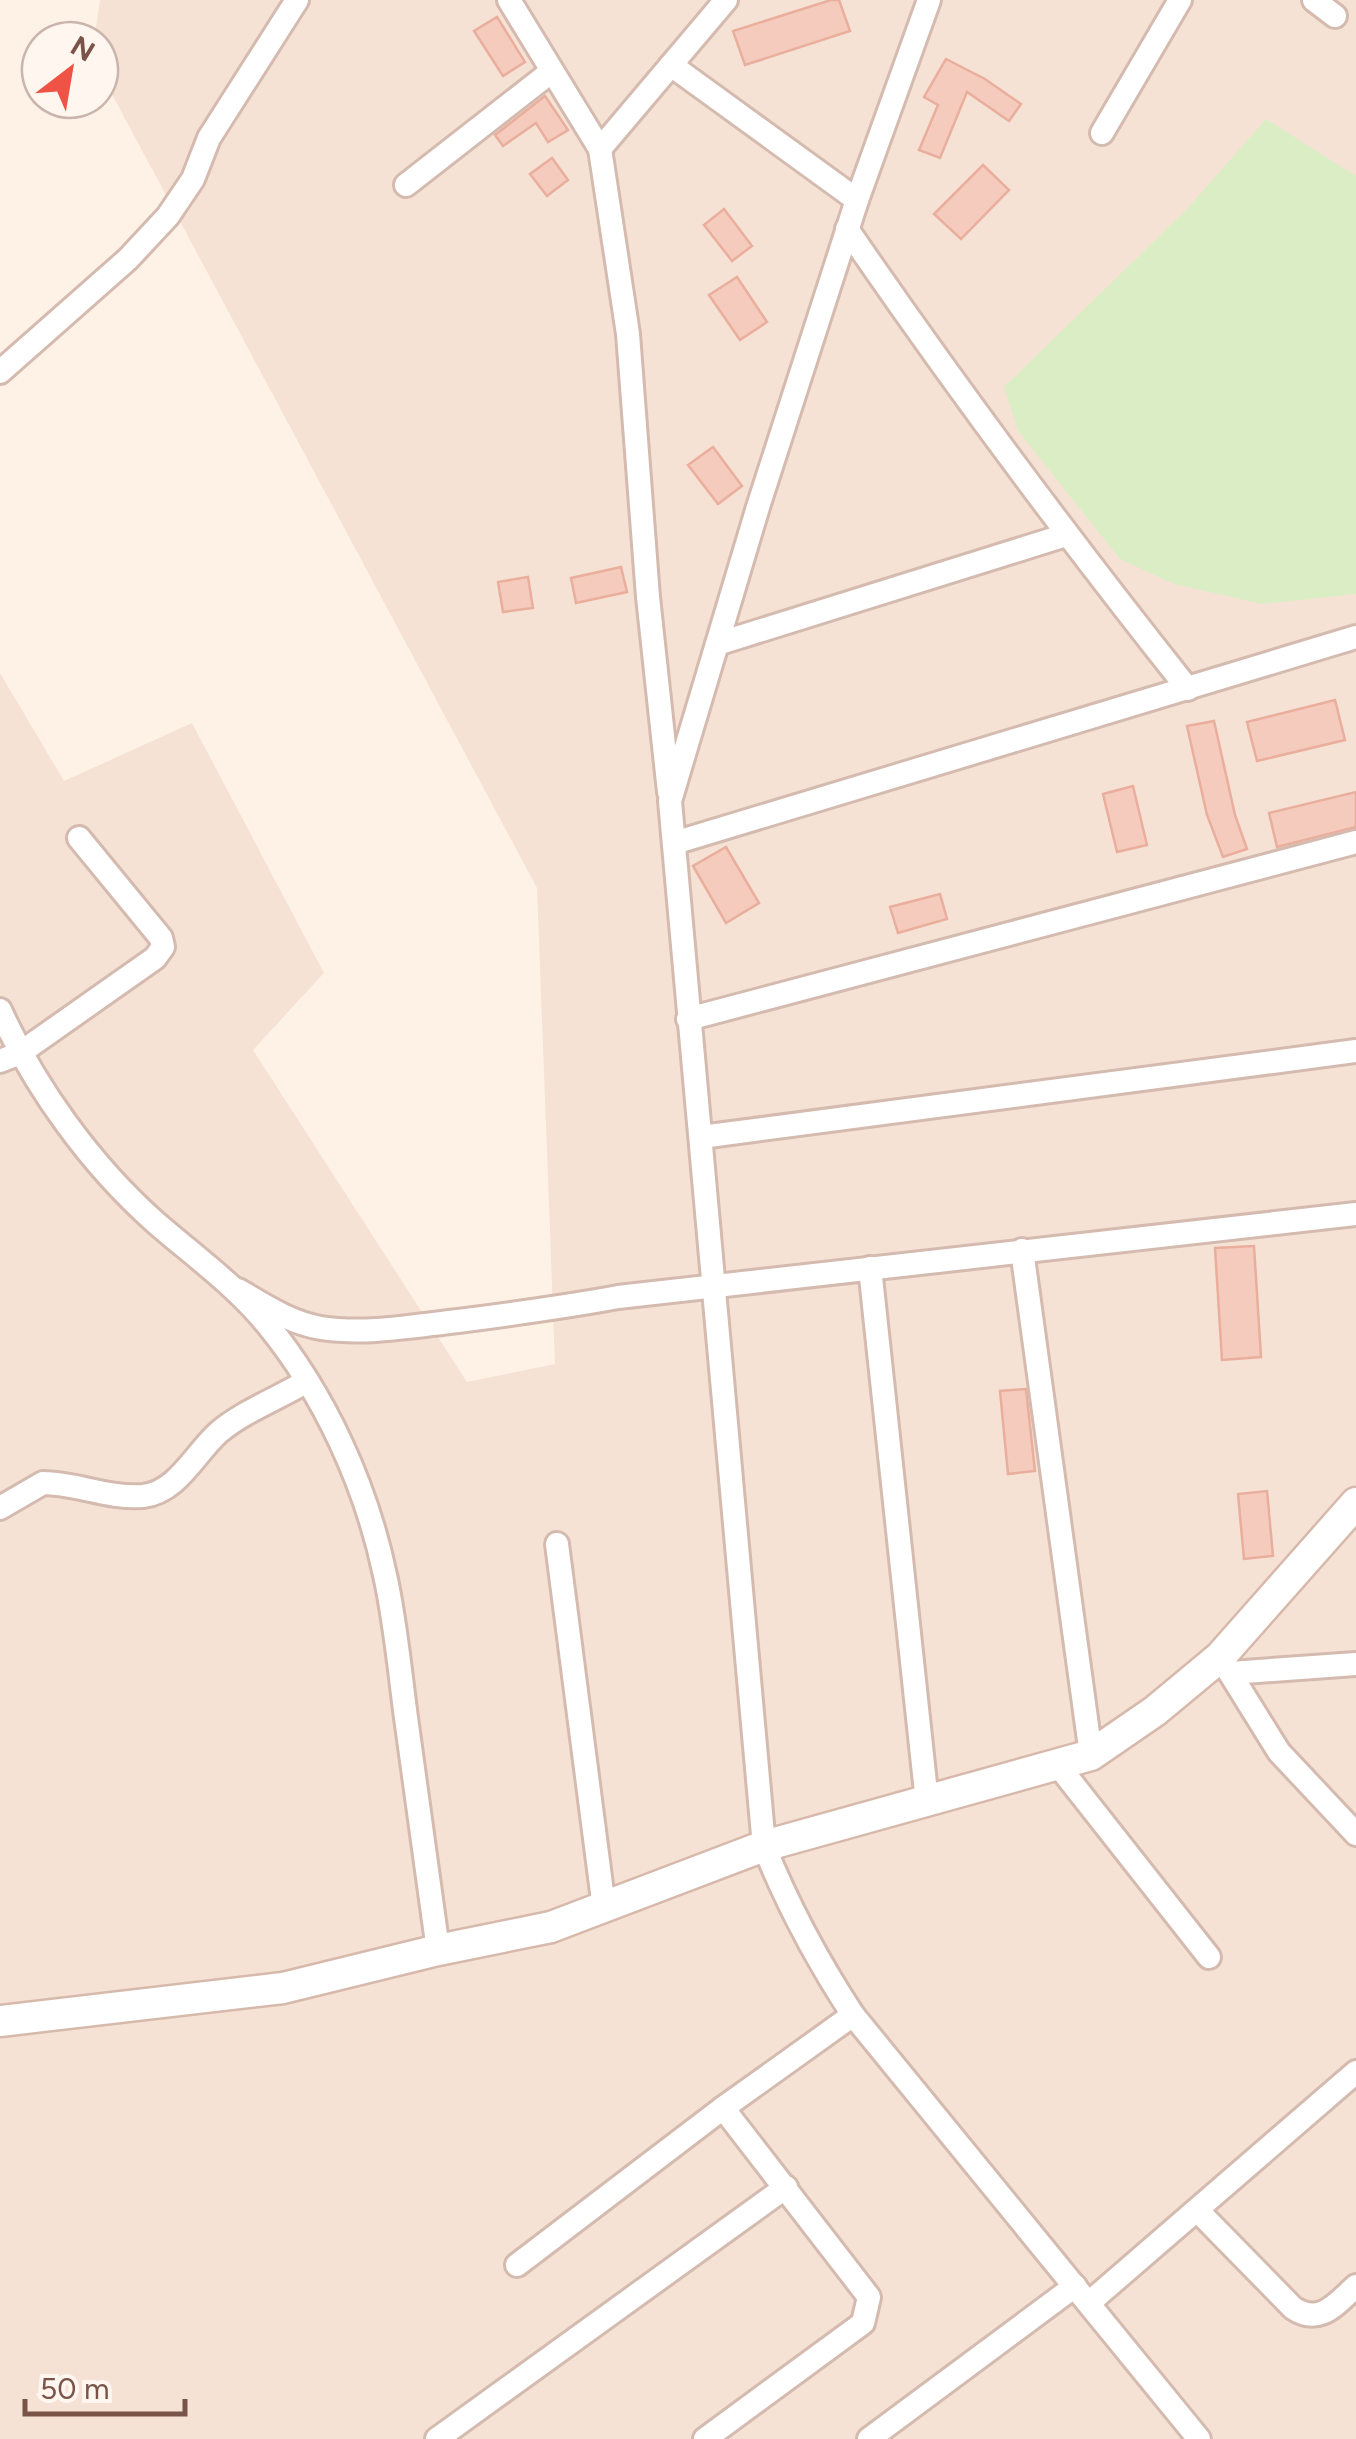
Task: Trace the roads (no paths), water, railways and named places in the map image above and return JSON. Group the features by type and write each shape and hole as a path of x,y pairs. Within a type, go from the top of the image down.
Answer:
{"main road":[{"path":"0,2021 283,1988 552,1926 764,1846 1091,1756 1225,1665 1352,1510"}],"street":[{"path":"0,372 128,259 168,216 193,180 209,138 297,0"},
{"path":"509,0 600,149 628,334 648,597 674,843 764,1846 788,1906 853,2014 1199,2439"},
{"path":"600,149 726,0"},
{"path":"670,801 856,200 930,0"},
{"path":"1102,132 1180,0"},
{"path":"1314,0 1336,16"},
{"path":"671,65 856,200"},
{"path":"406,185 552,71"},
{"path":"847,229 962,396 1188,689"},
{"path":"717,644 1066,535"},
{"path":"674,843 1356,637"},
{"path":"10,1057 155,958 163,948 161,938 80,838"},
{"path":"688,1019 1356,842"},
{"path":"0,1010 10,1057 126,1194 238,1290 268,1325 306,1381 350,1465 386,1576 438,1950"},
{"path":"701,1137 1356,1051"},
{"path":"238,1290 300,1322 354,1331 402,1328 870,1268 1356,1214"},
{"path":"1022,1250 1091,1756"},
{"path":"870,1268 927,1802"},
{"path":"0,1508 42,1482 113,1494 142,1496 158,1492 185,1470 217,1434 306,1381"},
{"path":"557,1544 604,1908"},
{"path":"1225,1665 1356,1664"},
{"path":"1225,1665 1278,1752 1356,1834"},
{"path":"1057,1764 1209,1957"},
{"path":"517,2265 853,2014"},
{"path":"869,2439 1083,2294 1197,2210 1356,2072"},
{"path":"705,2439 863,2322 869,2298 723,2108"},
{"path":"437,2439 786,2188"},
{"path":"1197,2210 1305,2316 1329,2311 1356,2286"}]}
